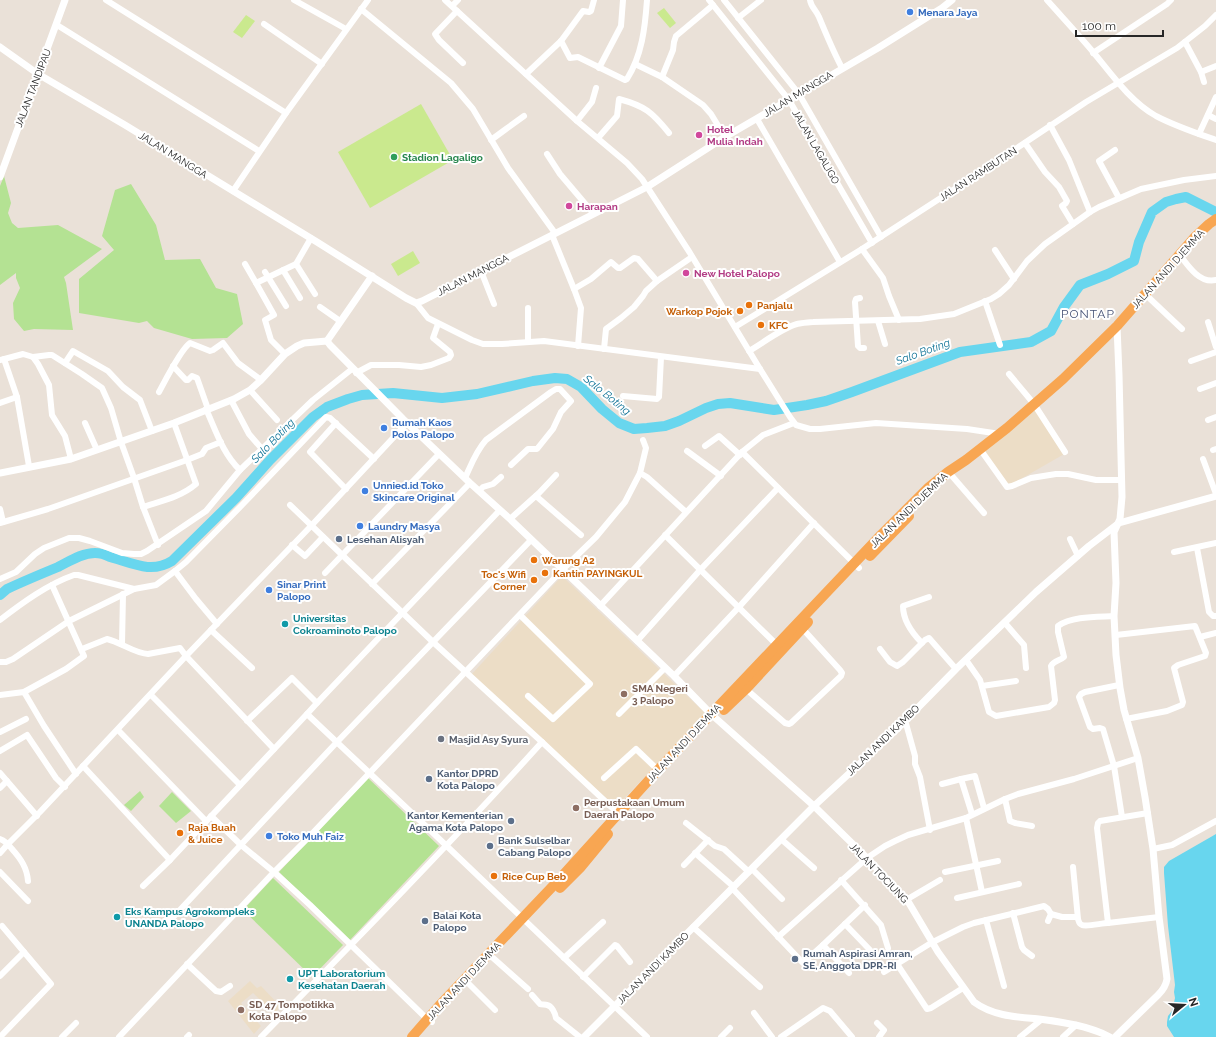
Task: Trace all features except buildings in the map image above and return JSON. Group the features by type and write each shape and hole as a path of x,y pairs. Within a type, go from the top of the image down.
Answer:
{"highway":[{"name":"JALAN ANDI DJEMMA","path":"620,816 713,716 777,644 955,466 966,460 1000,434 1072,371 1116,326 1194,238 1214,220"},
{"name":"JALAN ANDI DJEMMA","path":"930,491 952,476 966,460"},
{"name":"JALAN ANDI DJEMMA","path":"419,1037 430,1021 524,920 580,868 658,770 713,716 746,689 857,565"},
{"name":"JALAN ANDI DJEMMA","path":"412,1037 468,983 524,920"}],"street":[{"name":"JALAN TANDIPAU","path":"0,177 65,0"},
{"path":"106,0 286,113"},
{"path":"296,0 346,29"},
{"path":"233,191 259,151 368,0"},
{"path":"445,0 577,121 627,163 647,186 794,423 802,427 820,429 876,423 967,429 1000,434"},
{"path":"452,6 458,0"},
{"path":"526,74 561,41 584,10 589,12 591,11 594,0"},
{"path":"599,68 621,26 623,0"},
{"path":"561,41 570,58 578,57 626,80 635,64 642,43 647,0"},
{"name":"JALAN LAGALIGO","path":"724,0 799,94 881,237"},
{"path":"727,22 737,17 761,0"},
{"path":"810,0 842,68"},
{"name":"JALAN MANGGA","path":"0,47 38,74 125,125 416,303 647,186 725,137 897,36 942,8 952,0"},
{"path":"1047,0 1133,98 1155,116 1216,140"},
{"path":"1093,53 1171,0"},
{"path":"662,77 673,50 676,36 711,3"},
{"name":"JALAN LAGALIGO","path":"711,3 789,100 872,243"},
{"path":"361,9 451,83 473,109 508,168 553,234 582,312 578,346"},
{"path":"457,11 436,34 439,40 462,63"},
{"name":"JALAN RAMBUTAN","path":"735,327 872,243 1050,125 1185,42 1216,15"},
{"path":"264,24 322,64"},
{"path":"57,25 259,151"},
{"path":"1185,42 1201,72 1204,82"},
{"path":"635,64 662,77 704,105 725,137"},
{"path":"1201,72 1216,66"},
{"path":"577,121 592,102 596,88"},
{"path":"1200,134 1216,97"},
{"path":"598,138 617,116 619,99 642,106 650,111 669,133"},
{"path":"491,140 524,116"},
{"path":"1208,116 1216,119"},
{"path":"757,119 840,262"},
{"path":"1050,125 1067,156 1090,212"},
{"path":"813,142 824,136"},
{"path":"1025,143 1045,172 1059,187 1067,201 1062,206 1073,224"},
{"path":"1115,150 1099,161 1120,198"},
{"path":"547,154 560,174 593,213"},
{"path":"749,351 798,324 814,322 920,319 954,314 999,294 1014,279 1027,261 1044,244 1090,212 1137,190 1152,186 1216,176"},
{"path":"844,196 854,190"},
{"path":"256,284 267,275 296,264 311,238"},
{"path":"862,249 884,278 889,296 899,320"},
{"path":"995,250 1014,279"},
{"path":"1180,255 1197,275 1209,281 1216,280"},
{"path":"604,349 606,329 634,307 656,281 692,257"},
{"path":"574,288 592,279 611,262 620,268 634,258 638,259 656,281"},
{"path":"245,264 274,315 265,320 271,340 285,354"},
{"path":"296,264 315,294"},
{"path":"283,270 300,298"},
{"path":"481,271 494,304"},
{"path":"267,275 286,306"},
{"path":"0,473 29,466 71,459 174,423 231,400 251,389 290,350 301,344 327,341 372,276"},
{"path":"1145,294 1182,329"},
{"path":"860,298 855,300 856,321 858,346 860,348 864,348"},
{"path":"985,301 1000,345"},
{"path":"416,303 428,318 483,344 544,341 760,369"},
{"path":"320,307 340,321"},
{"path":"528,308 528,342"},
{"path":"878,320 885,344"},
{"path":"1208,322 1216,346"},
{"path":"0,578 16,572 35,554 44,548 69,538 79,538 129,554 144,553 158,545 206,511 240,470 313,400 371,365 421,367 435,364 450,357 452,355 450,352 433,338 438,324"},
{"path":"1113,1037 1158,995 1166,984 1167,978 1148,813 1138,758 1126,719 1119,685 1116,655 1114,616 1116,583 1114,532 1119,523 1121,512 1121,480 1119,375 1116,326"},
{"name":"JALAN TOCIUNG","path":"327,341 390,407 467,481 510,519 674,676 713,716 814,806 867,858 913,909 931,942 974,1002 981,1008 1004,1015 1076,1025 1113,1037"},
{"path":"159,392 173,366 189,343 212,351 223,343 238,363 260,381"},
{"path":"66,364 73,351 112,374 123,387 140,400 152,431"},
{"path":"1191,361 1216,352"},
{"path":"29,466 17,397 2,359 22,354 26,354 33,358 47,381 52,415 65,436 71,459"},
{"path":"33,358 51,355 102,388 111,408 143,507 158,545"},
{"path":"622,396 659,398 661,357"},
{"path":"173,366 186,380 192,376 197,378 207,409 221,442 229,457 240,470"},
{"path":"1009,374 1034,404 1065,452"},
{"path":"1200,389 1216,383"},
{"path":"251,389 277,420"},
{"path":"372,584 467,481 481,445 551,392 556,389 560,389 571,401 561,412 553,430 537,449 528,449 511,465"},
{"path":"0,403 17,397"},
{"path":"231,400 249,434 262,449"},
{"path":"0,662 6,662 13,659 69,621 134,589 156,585 175,571 186,562 326,417 330,418 336,423 374,459"},
{"path":"1208,420 1216,417"},
{"path":"85,423 97,450"},
{"path":"143,507 176,497 185,493 195,485 174,423"},
{"path":"310,452 336,423"},
{"path":"0,853 65,787 186,656 312,526 407,423"},
{"path":"600,606 741,454 762,435 794,423"},
{"path":"705,446 719,436 778,488 857,565"},
{"path":"119,1037 562,570 596,537 626,502 640,473 646,448 643,440"},
{"path":"0,509 2,523 48,509 187,460 202,454 206,448 221,442"},
{"path":"300,443 346,489"},
{"path":"980,450 1007,487 1031,478 1056,474 1068,474 1096,480 1121,480"},
{"path":"687,451 721,476"},
{"path":"325,574 439,454"},
{"path":"1203,459 1216,495"},
{"path":"640,473 647,477 686,512"},
{"path":"510,519 536,496 556,475"},
{"path":"952,476 984,513"},
{"path":"479,491 483,487 493,484 501,477"},
{"path":"637,641 701,569 778,488"},
{"name":"JALAN ANDI KAMBO","path":"584,1037 814,806 905,720 1036,592 1119,523 1216,495"},
{"path":"536,496 581,535"},
{"path":"290,505 432,642 542,742 620,816"},
{"path":"143,886 170,860 500,510"},
{"path":"674,676 739,607 814,523"},
{"path":"665,535 777,644"},
{"path":"292,545 305,556 324,537"},
{"path":"1070,539 1078,556"},
{"path":"164,927 337,742 531,540"},
{"path":"1174,552 1216,543"},
{"path":"1197,548 1209,612 1213,616 1216,616"},
{"path":"175,571 217,624"},
{"path":"0,620 52,585 78,575 134,589"},
{"path":"0,695 24,692 66,669 84,657 82,649 52,585"},
{"path":"122,644 123,594"},
{"path":"922,643 912,633 903,608 904,605 929,597"},
{"path":"520,615 590,684 553,719 528,696"},
{"path":"966,660 980,680 989,712 993,715 996,716 1053,705 1054,700 1051,666 1055,661 1064,657 1058,626 1076,620 1114,616"},
{"path":"1005,623 1024,645 1026,668"},
{"path":"1116,635 1195,626 1206,653 1205,656 1178,665 1174,668 1183,702 1182,705 1167,711 1126,719"},
{"path":"746,689 785,723 789,724 841,676 841,671 802,628"},
{"path":"211,630 252,668"},
{"path":"1200,637 1216,633"},
{"path":"880,649 890,662 897,666 929,638 956,669"},
{"path":"82,649 107,639 146,655 180,648 274,750"},
{"path":"619,714 665,668"},
{"path":"247,721 292,678 317,703"},
{"path":"982,686 1016,681"},
{"path":"1119,685 1085,692 1080,694 1079,697 1090,727 1093,729 1103,729 1114,766 1122,817"},
{"path":"24,692 44,726 76,774"},
{"path":"151,695 240,785"},
{"path":"307,714 647,1037"},
{"path":"0,732 26,718"},
{"path":"905,720 915,756 915,764 920,776 930,830"},
{"path":"118,730 208,819 274,872 430,1021"},
{"path":"0,751 27,735 56,778 65,787"},
{"path":"261,1037 483,808 542,742"},
{"path":"604,778 636,749 658,770"},
{"path":"778,937 867,858 895,841 908,835 930,830 966,818 1005,799 1138,758"},
{"path":"83,766 170,860"},
{"path":"0,773 37,816"},
{"path":"942,784 975,776 984,808"},
{"path":"961,779 972,814"},
{"path":"0,788 7,782"},
{"path":"1005,799 1010,821 1032,826"},
{"path":"1108,922 1097,825 1100,821 1148,813"},
{"path":"966,818 982,892"},
{"path":"1153,849 1172,845 1216,821"},
{"path":"686,823 716,847 724,849 751,870 782,899"},
{"path":"0,839 4,840 22,861 26,870 28,881"},
{"path":"781,839 814,868"},
{"path":"684,864 708,840"},
{"path":"695,853 733,887 803,963 864,905"},
{"path":"945,872 998,861"},
{"path":"1073,867 1077,917 1079,923 1082,925 1159,917"},
{"path":"0,872 28,901"},
{"path":"841,880 881,925 888,948"},
{"path":"906,900 940,880"},
{"path":"957,898 1019,884"},
{"path":"884,972 931,942 963,927 986,920 1044,906 1051,914 1062,917 1077,917"},
{"path":"1013,913 1022,947 1032,956"},
{"path":"1048,921 1051,914"},
{"path":"986,920 1004,986"},
{"path":"564,958 603,922"},
{"path":"845,924 870,950"},
{"path":"0,1037 51,984 2,926"},
{"path":"693,927 760,987"},
{"path":"583,977 615,945 630,962"},
{"path":"823,945 849,973"},
{"path":"0,976 24,952"},
{"path":"492,957 528,989"},
{"path":"187,964 216,991 221,992 230,986"},
{"path":"897,964 927,1009 963,988"},
{"path":"468,983 495,1010"},
{"path":"532,995 540,1004 547,1005 555,1012 556,1018 580,1037"},
{"path":"780,1037 823,1008 830,1011 852,1037"},
{"path":"754,1013 772,1037"},
{"path":"1020,1037 1041,1020"},
{"path":"878,1022 884,1030 879,1037"},
{"path":"62,1037 76,1023"},
{"path":"1063,1037 1076,1025"},
{"path":"721,1037 730,1028"}],"shaded area":[{"path":"1036,408 1066,453 1007,487 982,450"},
{"path":"562,576 705,713 616,807 471,675"},
{"name":"SD 47 Tompotikka Kota Palopo","path":"250,981 257,988 261,986 281,1007 274,1013 253,993 241,1003 261,1026 254,1034 228,1001"}],"green space":[{"path":"664,8 676,23 670,28 657,13"},
{"path":"246,15 255,21 242,38 233,32"},
{"path":"421,104 453,160 370,208 338,152"},
{"path":"4,176 11,203 8,213 12,223 18,228 58,225 102,249 64,277 73,330 34,329 24,331 14,319 13,303 20,288 16,278 16,273 0,285 0,186"},
{"path":"131,184 156,225 165,260 200,259 216,288 237,294 243,324 227,338 192,339 154,328 147,321 139,323 79,313 79,279 114,250 102,236 115,190"},
{"path":"413,251 420,263 398,276 391,264"},
{"path":"368,778 439,846 350,940 279,872"},
{"path":"140,791 144,797 131,811 124,805"},
{"path":"172,792 191,811 176,823 159,806"},
{"path":"273,878 343,945 312,977 243,910"}],"water":[{"path":"1216,834 1216,1037 1174,1037 1167,1026 1168,1016 1172,1011 1175,998 1175,985 1168,926 1164,867 1169,861"}],"waterway":[{"name":"Salo Boting","path":"0,595 13,586 90,553 101,554 149,567 157,567 172,561 236,498 270,460 313,417 327,407 348,399 362,395 393,393 442,398 477,394 533,381 555,378 567,379 581,387 602,409 619,423 634,429 665,426 718,404 730,403 774,410 826,401 960,352 1031,342 1051,331 1064,307 1080,285 1108,274 1134,261 1139,242 1152,212 1166,202 1186,197 1216,212"}],"place":[{"name":"Menara Jaya","path":"910,12"},
{"name":"Hotel Mulia Indah","path":"699,135"},
{"name":"Stadion Lagaligo","path":"394,157"},
{"name":"Harapan","path":"569,206"},
{"name":"New Hotel Palopo","path":"686,273"},
{"name":"Panjalu","path":"749,305"},
{"name":"Warkop Pojok","path":"740,311"},
{"name":"KFC","path":"761,325"},
{"name":"Rumah Kaos Polos Palopo","path":"384,428"},
{"name":"Unnied.id Toko Skincare Original","path":"365,491"},
{"name":"Laundry Masya","path":"360,526"},
{"name":"Lesehan Alisyah","path":"339,539"},
{"name":"Warung A2","path":"534,560"},
{"name":"Kantin PAYINGKUL","path":"545,573"},
{"name":"Toc's Wifi Corner","path":"534,580"},
{"name":"Sinar Print Palopo","path":"269,590"},
{"name":"Universitas Cokroaminoto Palopo","path":"285,624"},
{"name":"SMA Negeri 3 Palopo","path":"624,694"},
{"name":"Masjid Asy Syura","path":"441,739"},
{"name":"Kantor DPRD Kota Palopo","path":"429,779"},
{"name":"Perpustakaan Umum Daerah Palopo","path":"576,808"},
{"name":"Kantor Kementerian Agama Kota Palopo","path":"511,821"},
{"name":"Raja Buah & Juice","path":"180,833"},
{"name":"Toko Muh Faiz","path":"269,836"},
{"name":"Bank Sulselbar Cabang Palopo","path":"490,846"},
{"name":"Rice Cup Beb","path":"494,876"},
{"name":"Eks Kampus Agrokompleks UNANDA Palopo","path":"117,917"},
{"name":"Balai Kota Palopo","path":"425,921"},
{"name":"Rumah Aspirasi Amran, SE, Anggota DPR-RI","path":"795,959"},
{"name":"UPT Laboratorium Kesehatan Daerah","path":"290,979"},
{"name":"SD 47 Tompotikka Kota Palopo","path":"241,1010"}],"district":[{"name":"PONTAP","path":"1088,314"}]}
